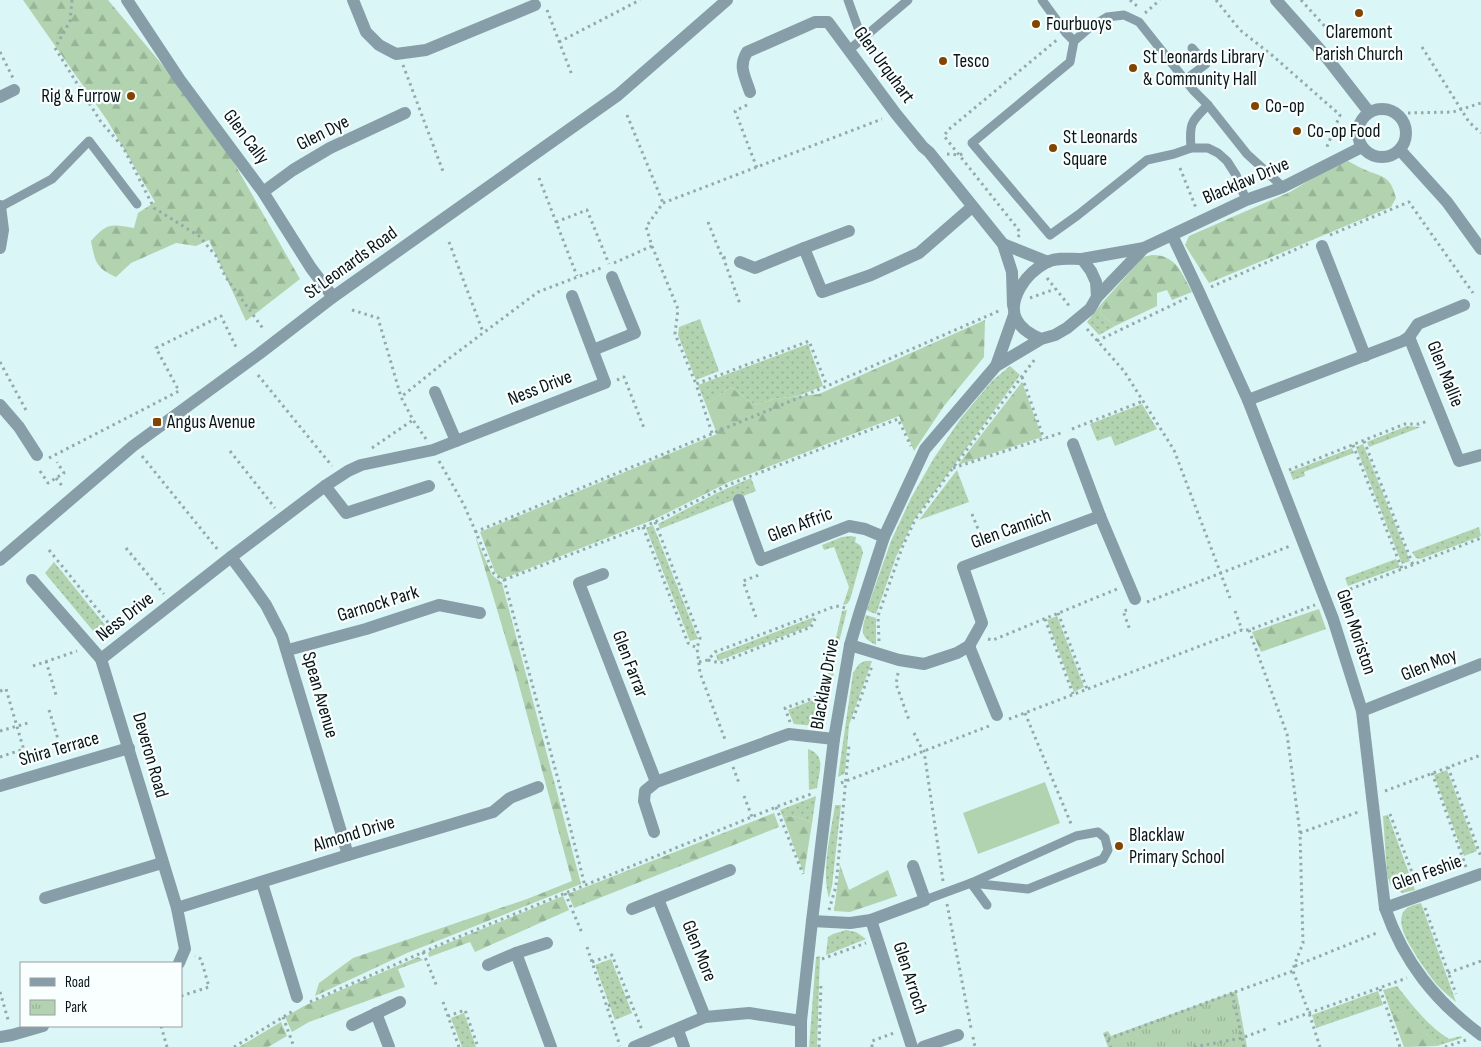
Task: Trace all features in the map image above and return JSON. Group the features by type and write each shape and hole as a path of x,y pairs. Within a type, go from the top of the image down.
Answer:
{"street":[{"path":"353,0 366,32 379,45 396,54 426,50 541,7"},
{"name":"St Leonards Road","path":"0,560 133,446 333,297 618,95 727,0"},
{"path":"1276,0 1323,53 1369,112"},
{"name":"Glen Cally","path":"130,1 180,80 263,192 311,268 333,297"},
{"name":"Glen Urquhart","path":"750,92 742,67 742,59 747,52 815,22 828,22 896,114 1003,244 1012,272 1013,310"},
{"path":"0,97 14,90"},
{"path":"1376,109 1384,109 1398,115 1403,121 1406,128 1406,136 1400,150 1394,154 1380,158 1373,156 1362,148 1357,132 1359,124 1369,112 1376,109"},
{"name":"Glen Dye","path":"263,192 293,170 330,148 405,114"},
{"name":"Blacklaw Drive","path":"996,366 1016,294 1022,283 1043,265 1062,259 1082,259 1144,248 1246,200 1282,187 1362,148"},
{"path":"1400,150 1447,202 1481,248"},
{"path":"0,206 3,230 0,248"},
{"path":"804,248 822,292 871,275 919,253 972,207"},
{"path":"740,262 756,268 849,231"},
{"name":"Glen Moriston","path":"1172,235 1248,400 1334,619 1362,712 1385,908 1392,927 1406,957 1434,994 1481,1035"},
{"path":"1320,241 1365,356"},
{"name":"Glen Urquhart","path":"1003,244 1043,265"},
{"name":"Blacklaw Drive","path":"801,1047 812,921 834,740 850,645 884,537 925,449 996,366 1042,339 1055,335 1079,319 1090,309 1096,297 1144,248"},
{"path":"1082,259 1096,282 1096,297"},
{"path":"592,350 635,333 611,271"},
{"path":"572,296 605,383"},
{"name":"Glen Mallie","path":"1248,400 1403,341 1409,337 1418,324 1464,305"},
{"path":"1013,310 1020,326 1030,334 1042,339"},
{"name":"Glen Mallie","path":"1409,337 1459,461 1481,455"},
{"name":"Ness Drive","path":"101,659 229,559 340,476 361,465 433,450 605,383"},
{"path":"435,392 456,441"},
{"path":"0,405 19,427 39,458"},
{"path":"1073,444 1100,516 1137,603"},
{"path":"325,486 346,513 429,486"},
{"name":"Glen Affric","path":"739,500 761,560 849,526 865,529 884,537"},
{"name":"Glen Cannich","path":"972,642 982,623 963,567 1100,516"},
{"name":"Spean Avenue","path":"229,559 249,581 266,605 288,650 348,855"},
{"name":"Glen Farrar","path":"603,574 579,583 656,782"},
{"name":"Deveron Road","path":"32,580 101,659 177,908 184,949 179,962"},
{"name":"Garnock Park","path":"288,650 366,629 439,605 480,613"},
{"path":"850,645 901,661 924,664 957,653 972,642 1000,719"},
{"name":"Glen Moy","path":"1362,712 1481,664"},
{"path":"654,832 644,801 646,791 656,782 789,734 834,740"},
{"name":"Shira Terrace","path":"0,786 129,748"},
{"name":"Almond Drive","path":"177,908 493,812 510,798 538,787"},
{"path":"45,898 162,863"},
{"path":"812,921 850,924 871,920 925,900 913,866"},
{"path":"632,909 730,870"},
{"name":"Glen Feshie","path":"1385,908 1475,876"},
{"path":"262,882 296,1004"},
{"name":"Glen More","path":"658,899 705,1017"},
{"name":"Glen Arroch","path":"871,920 912,1047"},
{"path":"488,965 547,943"},
{"path":"516,953 551,1047"},
{"path":"352,1025 400,1002"},
{"path":"376,1013 389,1047"},
{"path":"634,1047 705,1017 749,1013 802,1021"},
{"path":"6,1036 39,1027"},
{"path":"678,1030 684,1047"},
{"path":"923,1047 958,1035"}],"lane":[{"path":"848,0 862,39"},
{"path":"849,50 908,0"},
{"path":"1042,0 1074,41"},
{"path":"1246,200 1236,175 1227,161 1218,153 1208,148 1191,148 1168,156 1147,160 1050,235 972,143 1070,62 1074,41 1089,28 1107,18 1124,15 1139,22 1247,154 1282,187"},
{"path":"1185,80 1206,64 1192,48"},
{"path":"1191,148 1190,130 1193,121 1208,105"},
{"path":"0,206 52,179 89,141 137,204"},
{"path":"925,900 971,883 1076,836 1098,832 1105,838 1108,850 1103,859 1028,889 971,883"},
{"path":"971,883 987,905"}],"path":[{"path":"72,0 70,21 55,48 101,122 123,147 154,208 199,236 216,256 225,276 264,330"},
{"path":"559,42 640,0"},
{"path":"1145,13 1160,0"},
{"path":"1216,0 1240,30 1273,56 1340,115 1314,172"},
{"path":"1302,0 1330,32"},
{"path":"541,7 559,42 572,75"},
{"path":"1422,47 1461,109 1481,133"},
{"path":"399,53 444,174"},
{"path":"750,92 753,103 735,111 757,168"},
{"path":"1408,113 1453,112 1481,103"},
{"path":"712,433 696,384 675,334 678,309 646,227 663,203 896,114"},
{"path":"627,115 663,203"},
{"path":"929,152 959,155 978,149"},
{"path":"1180,168 1199,216"},
{"path":"539,178 577,276"},
{"path":"1097,340 1199,292 1409,202 1476,298"},
{"path":"556,222 587,210 611,271"},
{"path":"708,222 740,304"},
{"path":"449,242 483,332"},
{"path":"401,397 483,332 538,292 577,276 611,271 652,246"},
{"path":"722,257 740,262"},
{"path":"1043,265 1055,289 1124,371 1174,450 1230,598"},
{"path":"475,532 1013,310 1055,289"},
{"path":"352,310 378,318 401,397 464,506 494,574 504,580 585,886"},
{"path":"39,458 179,391 156,348 221,316 237,349"},
{"path":"851,725 877,654 880,638 878,616 902,548 915,520 1042,351 1042,339"},
{"path":"696,384 808,341 827,386"},
{"path":"0,362 28,414"},
{"path":"258,375 340,476"},
{"path":"605,383 608,384 624,377 644,428"},
{"path":"1022,377 1044,439"},
{"path":"953,468 1044,439 1143,401"},
{"path":"1277,475 1405,424 1419,424 1441,416"},
{"path":"504,580 654,522 728,485 898,419 914,454 925,449"},
{"path":"361,465 367,451 413,420"},
{"path":"1364,441 1413,565"},
{"path":"1353,445 1402,569"},
{"path":"133,446 229,559"},
{"path":"230,451 283,518"},
{"path":"40,471 48,483 64,473 57,462"},
{"path":"972,514 989,557"},
{"path":"654,522 700,638 697,648 700,673 731,755 732,764 739,783"},
{"path":"642,527 688,643 697,648"},
{"path":"310,1002 423,952 776,807 829,788 1000,719 1024,713 1242,630 1249,630 1326,601 1334,595 1481,538"},
{"path":"1130,630 1123,611 1137,603 1221,574 1303,542"},
{"name":"Ness Drive","path":"126,548 172,604"},
{"path":"49,550 123,642"},
{"path":"756,617 743,581 758,575 761,560"},
{"path":"972,642 993,640 1129,584"},
{"path":"1235,611 1242,630"},
{"path":"1058,613 1087,689"},
{"path":"699,662 708,660 720,663 811,627 818,614 715,652 708,660"},
{"path":"1044,619 1073,694"},
{"path":"1249,630 1287,734 1300,833 1303,943 1293,971 1320,1047"},
{"path":"33,666 90,646"},
{"path":"46,661 56,695"},
{"path":"901,661 896,684 909,720"},
{"path":"0,691 6,689 32,777"},
{"path":"793,735 785,708 822,695"},
{"path":"49,710 67,767"},
{"path":"1024,713 1076,836"},
{"path":"0,731 28,723"},
{"path":"825,922 836,886 849,744"},
{"path":"0,757 24,750"},
{"path":"1300,833 1432,773 1481,755"},
{"path":"1448,767 1481,857"},
{"path":"1432,773 1475,876"},
{"path":"744,796 752,817"},
{"path":"776,807 804,878 816,886"},
{"path":"564,893 582,934"},
{"path":"1294,966 1392,927"},
{"path":"823,950 822,959 878,939"},
{"path":"587,947 621,1047"},
{"path":"182,996 209,987 201,959 184,949"},
{"path":"423,952 437,987"},
{"path":"592,962 612,955 647,1042"},
{"path":"1448,973 1481,961"},
{"path":"1108,1039 1293,971"},
{"path":"1278,1024 1419,974"},
{"path":"819,1047 821,979"},
{"path":"1380,989 1400,1047"},
{"path":"0,992 6,1036"},
{"path":"1232,993 1244,1047"},
{"path":"608,1006 628,997"},
{"path":"443,1002 459,1047"},
{"path":"234,1047 283,1016 296,1004"},
{"path":"448,1016 465,1010 478,1047"},
{"path":"283,1016 294,1047"},
{"path":"161,1027 167,1047"},
{"path":"872,1047 872,1040 906,1029"},
{"path":"1194,1047 1242,1038 1266,1029"},
{"path":"1105,1034 1111,1047"}],"green space":[{"path":"23,0 108,0 212,124 300,279 246,321 209,240 196,246 176,243 131,263 116,277 100,267 95,259 91,241 101,231 110,226 134,228 138,213 155,202 107,120"},
{"path":"1348,161 1388,180 1396,198 1391,207 1209,283 1185,245 1189,236 1290,192 1328,169"},
{"path":"1152,255 1167,258 1173,262 1182,272 1192,292 1172,300 1167,290 1157,293 1157,306 1115,326 1100,313 1103,302 1143,257"},
{"path":"1103,302 1100,313 1115,326 1099,335 1087,322"},
{"path":"700,319 719,371 696,380 678,335 679,327"},
{"path":"985,320 984,357 944,406 914,451 899,416 729,482 655,519 502,579 495,572 480,532 717,434 706,405 731,387 755,405 774,399 819,394"},
{"path":"808,344 823,386 798,396 774,399 755,405 731,387 706,405 698,385"},
{"path":"1010,366 1020,375 914,520 896,557 876,614 868,611 867,609 891,541 911,498 934,458 961,418 992,381"},
{"path":"1022,382 1042,437 958,465"},
{"path":"1142,404 1157,429 1115,446 1111,436 1097,441 1090,424"},
{"path":"1407,426 1421,427 1369,447 1367,442"},
{"path":"1363,444 1410,561 1402,564 1356,447"},
{"path":"1352,448 1354,453 1304,472 1305,476 1293,480 1290,472"},
{"path":"957,470 969,502 919,520"},
{"path":"751,478 756,491 660,529 658,524 719,492"},
{"path":"653,525 698,639 690,641 646,528"},
{"path":"1479,527 1481,536 1420,559 1416,558 1412,552"},
{"path":"475,536 492,575 502,583 581,884 407,953 315,996 319,983 353,958 527,899 572,881 513,663"},
{"path":"850,536 856,537 855,542 861,546 863,553 850,600 847,604 843,605 849,587 834,547 824,550 822,545"},
{"path":"1396,559 1400,567 1348,586 1345,578"},
{"path":"54,562 114,636 94,632 45,573"},
{"path":"1319,609 1326,629 1261,652 1252,632"},
{"path":"847,610 826,716 816,725 794,724 788,710 823,696 842,611"},
{"path":"866,615 876,618 876,645 867,639 863,633"},
{"path":"1057,616 1084,687 1074,692 1047,620"},
{"path":"814,617 810,626 718,661 716,655"},
{"path":"865,661 872,661 849,725 845,772 838,777 853,673 859,664"},
{"path":"808,749 814,752 820,760 817,788 809,790"},
{"path":"1447,770 1477,851 1464,856 1434,775"},
{"path":"1045,782 1060,823 978,854 963,813"},
{"path":"816,796 812,823 796,816 783,817 780,810"},
{"path":"835,805 841,805 829,898 826,864"},
{"path":"774,813 779,827 574,908 568,894"},
{"path":"1388,815 1415,890 1402,893 1390,884 1387,874 1383,816"},
{"path":"796,816 812,823 804,874 783,817"},
{"path":"840,865 849,890 888,870 897,896 850,912 834,911"},
{"path":"563,896 569,910 475,952 470,942 429,957 428,953 431,950"},
{"path":"1421,903 1456,1002 1429,975 1404,933 1401,923 1403,912"},
{"path":"846,930 856,932 866,939 826,955 828,937"},
{"path":"820,956 817,1047 809,1047 816,957"},
{"path":"418,957 423,960 398,969 405,987 309,1022 292,1032 285,1017 304,1006"},
{"path":"611,959 632,1013 615,1020 595,965"},
{"path":"1397,986 1421,1015 1441,1034 1449,1039 1461,1036 1462,1038 1437,1046 1405,1011 1392,1015 1383,990"},
{"path":"1236,991 1247,1047 1108,1047 1103,1033 1108,1031 1111,1036"},
{"path":"1378,991 1383,1005 1316,1028 1312,1015"},
{"path":"1405,1010 1437,1046 1404,1047 1392,1015"},
{"path":"464,1013 476,1047 462,1047 451,1018"},
{"path":"281,1022 287,1036 268,1047 239,1047"}],"place":[{"name":"Claremont Parish Church","path":"1359,13"},
{"name":"Fourbuoys","path":"1036,24"},
{"name":"Tesco","path":"943,61"},
{"name":"St Leonards Library & Community Hall","path":"1133,68"},
{"name":"Rig & Furrow","path":"131,96"},
{"name":"Co-op","path":"1255,106"},
{"name":"Co-op Food","path":"1297,131"},
{"name":"St Leonards Square","path":"1053,148"},
{"name":"Angus Avenue","path":"157,422"},
{"name":"Blacklaw Primary School","path":"1119,846"}]}
